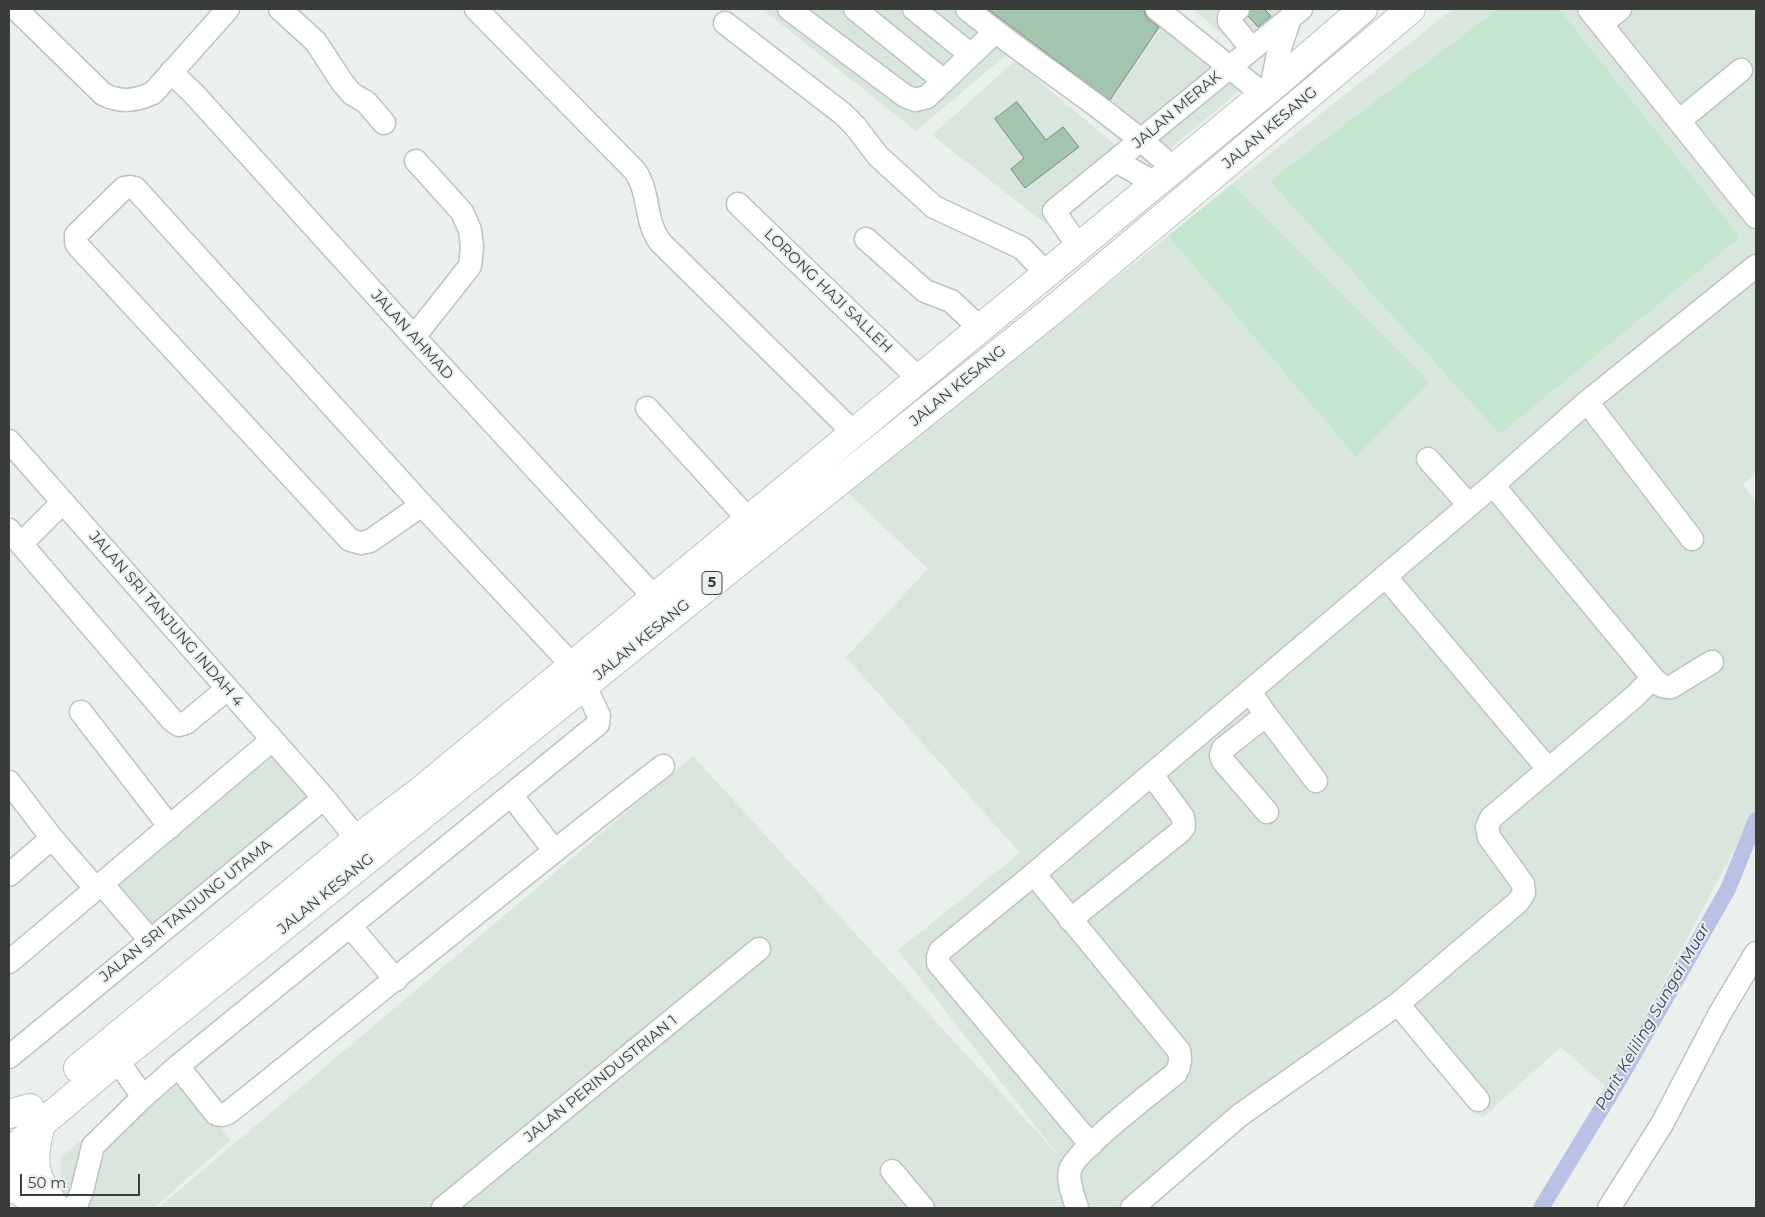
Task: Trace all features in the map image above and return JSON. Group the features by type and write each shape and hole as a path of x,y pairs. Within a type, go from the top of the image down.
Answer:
{"main road":[{"name":"JALAN KESANG","path":"9,1153 27,1115 131,1081 585,687 1054,309 1411,9"},
{"name":"JALAN KESANG","path":"9,1127 27,1115 356,838 419,792 585,687 654,597 1267,91 1360,10"},
{"path":"27,1115 38,1177 56,1208"},
{"path":"9,1187 19,1191 45,1208"}],"street":[{"path":"16,9 103,94 114,99 126,100 142,98 153,93 220,12"},
{"path":"280,9 316,42 352,94 366,102 384,123"},
{"path":"476,9 634,171 644,188 650,222 660,242 854,432"},
{"path":"789,9 905,96 915,100 927,97 995,32"},
{"path":"855,9 944,81"},
{"path":"914,9 971,55"},
{"path":"967,9 995,32 1142,140 1164,175"},
{"path":"1157,9 1230,66 1267,91 1278,54 1295,13"},
{"path":"1238,9 1229,17 1229,21 1252,49"},
{"path":"1620,9 1595,16 1756,217"},
{"name":"JALAN MERAK","path":"1078,246 1054,211 1295,13"},
{"path":"725,23 843,114 855,126 878,156 934,206 1022,248 1046,273"},
{"path":"1679,121 1741,70"},
{"name":"JALAN AHMAD","path":"171,72 194,94 414,337 654,597"},
{"path":"414,337 470,266 472,247 470,230 462,212 416,161"},
{"path":"1116,161 1164,175"},
{"path":"75,1208 82,1191 93,1146 131,1081 178,1066 598,724 599,716 585,687 422,505 135,188 124,188 76,235 75,239 79,247 350,540 361,543 370,541 422,505"},
{"name":"LORONG HAJI SALLEH","path":"738,204 918,378"},
{"path":"866,239 925,291 951,301 980,328"},
{"path":"1091,1145 938,963 940,951 1250,692 1587,402 1756,266"},
{"path":"1587,402 1692,539"},
{"path":"647,408 748,519"},
{"name":"JALAN SRI TANJUNG INDAH 4","path":"9,441 324,798"},
{"path":"1428,459 1469,505"},
{"path":"1493,484 1660,686 1665,688 1671,687 1712,662"},
{"path":"63,502 15,537 172,720 180,725 186,723 228,689"},
{"path":"1385,576 1548,769"},
{"path":"1132,1208 1240,1115 1398,1004 1518,902 1524,893 1523,884 1489,837 1487,828 1491,818 1634,697 1653,678"},
{"path":"1250,692 1316,781"},
{"path":"81,712 170,827"},
{"path":"1266,715 1223,749 1222,755 1223,761 1267,812"},
{"path":"9,962 272,740"},
{"path":"178,1066 216,1114 228,1113 396,980 554,850 663,766"},
{"path":"1070,920 1184,827 1183,817 1152,775"},
{"path":"9,782 52,838 150,940"},
{"path":"511,794 554,850"},
{"path":"324,798 356,838"},
{"name":"JALAN SRI TANJUNG UTAMA","path":"9,1057 324,798"},
{"path":"9,875 52,838"},
{"path":"1034,874 1179,1051 1181,1059 1176,1072 1091,1145 1071,1167 1069,1175 1070,1184 1077,1208"},
{"path":"350,926 396,980"},
{"name":"JALAN PERINDUSTRIAN 1","path":"444,1208 759,949"},
{"path":"1609,1208 1662,1124 1720,1015 1756,953"},
{"path":"1398,1004 1478,1100"},
{"path":"9,1159 52,1208"},
{"path":"892,1171 923,1208"}],"shaded area":[{"path":"762,9 1175,9 1259,74 1150,166 1011,51 916,131"},
{"path":"1193,9 1310,9 1250,58"},
{"path":"1453,9 1756,9 1756,473 1743,485 1756,501 1756,809 1607,1088 1561,1047 1482,1118 1396,1008 1135,1208 158,1208 693,756 1058,1155 898,950 1020,853 846,657 928,569 848,493 1168,236 1356,457 1430,382 1232,184"},
{"path":"1015,61 1130,157 1047,225 932,135"},
{"path":"265,741 323,805 151,946 97,883"},
{"path":"170,1065 231,1140 154,1208 65,1208 61,1203 61,1157"}],"green space":[{"path":"1498,9 1559,9 1740,237 1500,434 1270,181"},
{"path":"1232,184 1430,382 1356,457 1168,236"}],"building":[{"path":"988,9 1144,9 1148,19 1159,27 1110,100"},
{"path":"1251,9 1264,9 1271,16 1258,27 1248,16"},
{"path":"1017,102 1046,140 1063,127 1079,147 1025,188 1011,169 1024,158 995,119"}],"waterway":[{"name":"Parit Keliling Sungai Muar","path":"1541,1208 1619,1080 1728,889 1756,820"}]}
